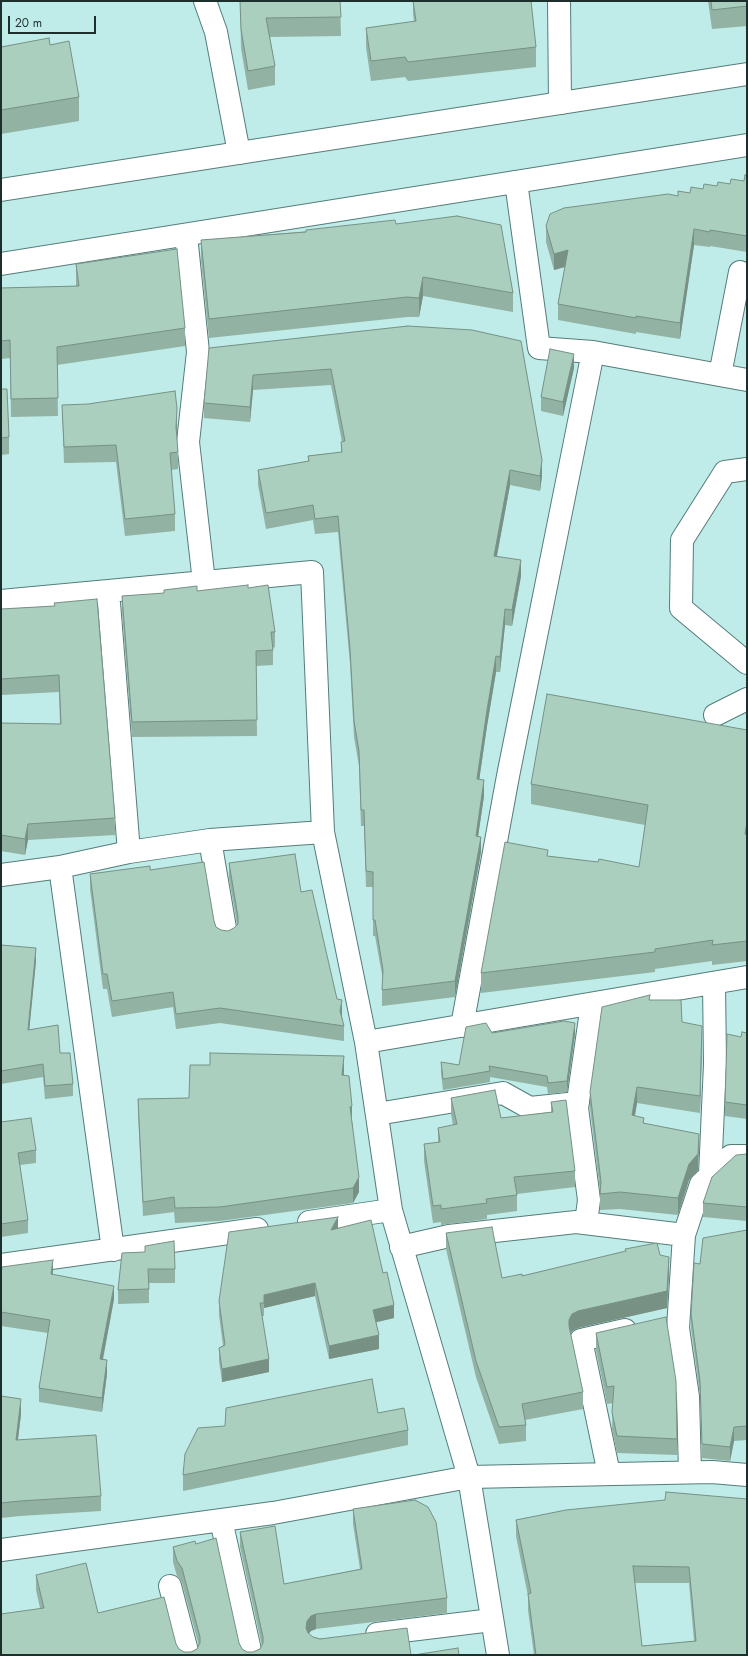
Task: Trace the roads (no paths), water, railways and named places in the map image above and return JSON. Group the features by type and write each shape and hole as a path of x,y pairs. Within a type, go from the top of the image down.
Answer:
{"street":[{"path":"205,1 216,32 239,153"},
{"path":"556,2 560,103"},
{"path":"1,190 747,74"},
{"path":"1,264 747,145"},
{"path":"516,182 539,348 594,352 747,380"},
{"path":"186,235 198,352 188,442 204,582"},
{"path":"720,375 740,272"},
{"path":"198,352 221,349"},
{"path":"462,1026 510,768 594,352"},
{"path":"747,469 725,472 682,540 681,608 747,663"},
{"path":"1,601 312,572 323,832 366,1042 391,1210 469,1477 498,1655"},
{"path":"108,591 129,852"},
{"path":"715,715 747,699"},
{"path":"1,876 60,867 129,852 210,840 323,832"},
{"path":"210,840 226,934"},
{"path":"60,867 113,1250"},
{"path":"366,1042 747,977"},
{"path":"710,1176 715,1064 714,983"},
{"path":"586,1223 589,1200 578,1103 592,1004"},
{"path":"377,1114 503,1093 530,1108 578,1103"},
{"path":"690,1472 688,1397 678,1328 684,1235 701,1184 731,1156 747,1156"},
{"path":"1,1265 391,1210"},
{"path":"401,1247 449,1236 576,1222 684,1235"},
{"path":"609,1474 581,1340 679,1318"},
{"path":"1,1550 221,1520 469,1477 690,1472 747,1475"},
{"path":"221,1520 251,1655"},
{"path":"170,1586 188,1655"},
{"path":"358,1636 492,1620"}]}
